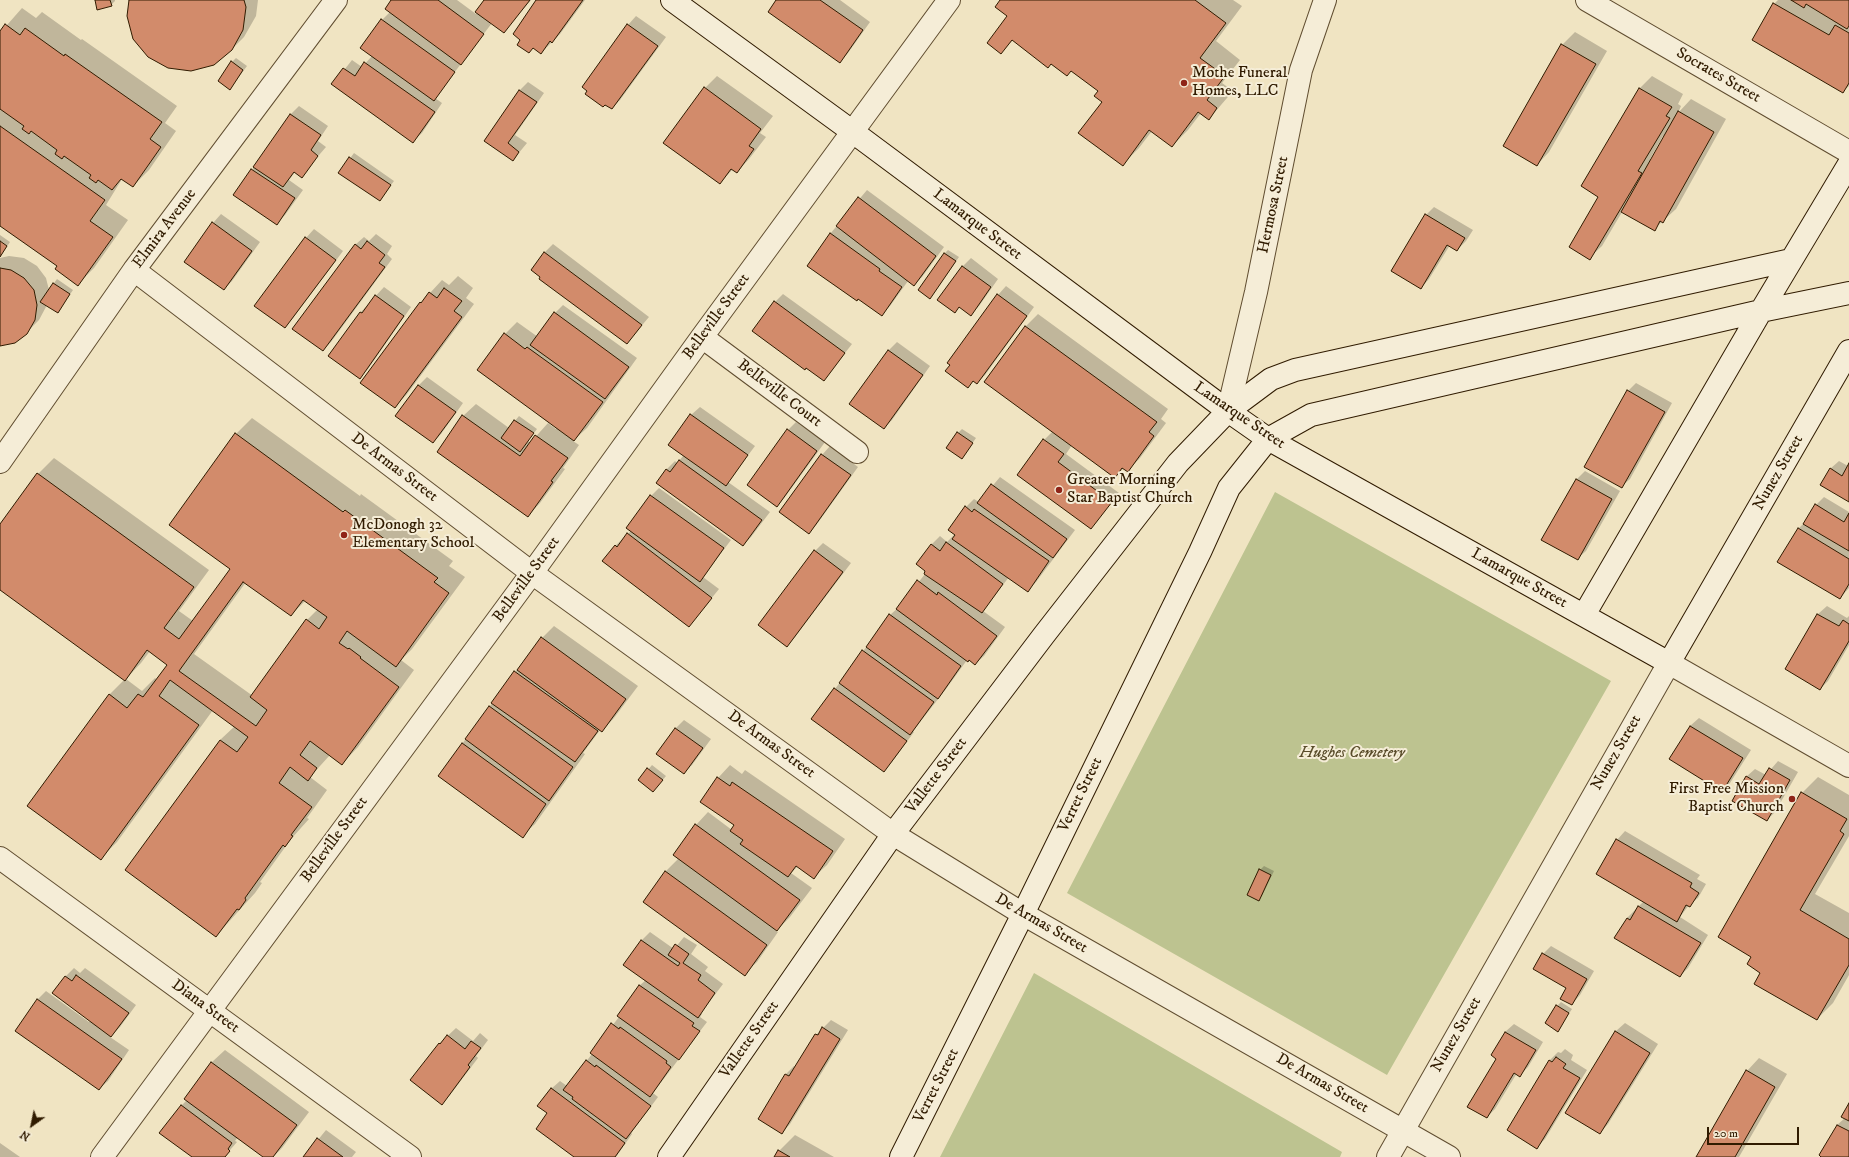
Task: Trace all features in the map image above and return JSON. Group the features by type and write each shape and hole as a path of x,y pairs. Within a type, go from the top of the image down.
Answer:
{"street":[{"name":"Elmira Avenue","path":"0,462 134,270 336,0"},
{"name":"Lamarque Street","path":"672,0 853,132 1228,412 1268,439 1584,615 1849,766"},
{"name":"Belleville Street","path":"102,1157 532,573 702,337 950,0"},
{"name":"Hermosa Street","path":"1228,412 1256,292 1302,70 1325,0"},
{"name":"Socrates Street","path":"1586,0 1849,152"},
{"path":"1584,615 1761,311 1849,164"},
{"name":"Vallette Street","path":"669,1157 893,834 1044,635 1178,463 1228,412 1271,379 1296,370 1791,260"},
{"name":"De Armas Street","path":"134,270 532,573 893,834 1023,914 1449,1157"},
{"path":"1268,439 1311,415 1761,311 1849,293"},
{"name":"Belleville Court","path":"702,337 856,452"},
{"name":"Nunez Street","path":"1388,1157 1669,663 1849,351"},
{"name":"Verret Street","path":"901,1157 1023,914 1200,552 1229,488 1268,439"},
{"name":"Diana Street","path":"0,858 410,1157"}],"green space":[{"name":"Hughes Cemetery","path":"1275,492 1611,681 1387,1075 1067,893"},
{"path":"1034,973 1342,1152 1340,1157 940,1157"}],"building":[{"path":"95,0 110,0 112,6 97,10"},
{"path":"129,0 244,0 246,7 243,30 232,50 214,65 191,71 168,68 148,57 133,39 127,16"},
{"path":"391,0 438,0 484,34 461,65 385,9"},
{"path":"484,0 530,0 504,33 475,12"},
{"path":"536,0 583,0 552,43 550,41 541,54 533,48 529,53 517,45 520,40 513,34"},
{"path":"776,0 820,0 863,30 840,63 768,12"},
{"path":"1000,0 1195,0 1226,23 1200,58 1225,76 1207,100 1217,108 1209,120 1198,112 1172,147 1149,130 1123,166 1078,133 1102,102 1094,96 1098,91 1071,71 1067,76 1051,64 1048,68 1012,40 1001,54 987,43 1007,16 995,7"},
{"path":"1791,0 1849,0 1849,26 1847,29 1806,4 1804,8"},
{"path":"1773,3 1829,35 1835,25 1849,33 1849,83 1843,93 1752,40"},
{"path":"381,19 455,72 434,101 360,48"},
{"path":"5,24 20,35 25,28 162,122 150,139 161,147 133,187 121,179 112,190 98,180 96,183 89,178 91,175 64,156 62,159 55,154 57,150 31,131 29,134 22,129 24,126 0,109 0,31"},
{"path":"627,24 658,46 612,109 605,105 603,107 585,94 587,91 582,87"},
{"path":"1561,44 1596,64 1537,166 1503,146"},
{"path":"231,61 243,70 230,90 218,81"},
{"path":"364,62 435,112 413,143 331,84 343,68 355,76"},
{"path":"704,87 761,129 749,146 754,149 737,173 731,169 720,184 663,143"},
{"path":"1639,88 1672,107 1666,116 1670,118 1638,171 1642,173 1590,260 1569,247 1598,197 1581,186"},
{"path":"519,90 537,102 508,143 519,152 513,161 484,141"},
{"path":"1678,111 1714,132 1663,223 1660,221 1655,231 1621,212"},
{"path":"290,114 321,135 311,150 318,156 302,178 294,172 283,187 253,167"},
{"path":"0,126 105,200 90,221 113,237 78,286 55,269 57,266 0,226"},
{"path":"349,157 391,185 380,201 338,173"},
{"path":"251,169 295,198 277,225 233,195"},
{"path":"858,197 936,256 914,286 836,226"},
{"path":"1425,214 1465,238 1457,251 1447,245 1421,289 1391,271"},
{"path":"212,222 252,251 224,290 184,262"},
{"path":"830,233 880,269 879,271 902,287 882,316 858,299 857,301 807,266"},
{"path":"305,237 336,260 285,328 254,306"},
{"path":"0,241 7,246 0,257"},
{"path":"367,241 385,255 379,263 385,267 323,351 292,329 355,244 361,249"},
{"path":"544,252 642,325 627,344 539,279 540,277 531,270"},
{"path":"944,253 956,261 930,299 918,290"},
{"path":"962,266 991,287 971,316 959,307 955,313 937,300"},
{"path":"0,268 11,270 24,278 34,290 37,305 35,320 27,334 15,343 0,346"},
{"path":"53,283 70,294 58,313 40,302"},
{"path":"444,288 462,301 454,311 462,317 395,408 360,383 420,302 421,303 429,292 437,298"},
{"path":"997,294 1027,316 977,384 973,381 968,388 945,371 950,365 947,363"},
{"path":"375,295 404,316 360,379 328,356 360,312 362,313"},
{"path":"774,301 845,353 824,381 806,368 805,370 752,331"},
{"path":"554,312 629,367 605,399 530,345"},
{"path":"1025,326 1157,422 1149,432 1154,436 1128,472 1122,468 1115,478 984,382"},
{"path":"504,333 525,349 527,347 603,402 574,441 477,370"},
{"path":"888,350 923,375 884,429 849,404"},
{"path":"418,385 456,412 433,443 395,416"},
{"path":"1627,390 1665,412 1622,488 1584,467"},
{"path":"690,414 748,455 726,486 668,445"},
{"path":"462,415 520,456 535,435 568,458 528,517 437,452"},
{"path":"514,420 534,433 520,452 501,438"},
{"path":"787,429 817,451 777,507 747,485"},
{"path":"957,432 973,443 962,459 946,448"},
{"path":"235,433 343,512 345,510 438,578 434,582 449,593 396,667 347,631 339,643 348,649 349,648 399,687 342,765 310,741 300,755 317,768 308,781 290,767 279,783 312,807 291,835 293,836 285,847 283,845 245,898 246,900 239,910 237,909 216,937 125,870 220,740 237,752 248,737 170,680 159,696 199,725 101,860 27,806 109,694 127,708 138,694 143,697 167,665 147,650 125,681 0,590 0,524 37,473 194,587 164,628 179,639 230,569 169,525","holes":["243,582 291,616 303,600 327,617 319,629 306,619 250,697 267,710 256,726 179,671"]},
{"path":"1043,439 1064,454 1058,462 1112,502 1091,529 1017,475"},
{"path":"821,454 851,475 809,534 779,512"},
{"path":"679,460 762,520 743,546 656,483 666,469 670,472"},
{"path":"1849,463 1849,502 1820,485 1830,468 1842,476"},
{"path":"1576,479 1612,499 1578,560 1541,540"},
{"path":"991,484 1067,539 1053,558 977,503"},
{"path":"650,495 724,548 700,582 626,528"},
{"path":"1815,504 1844,522 1849,513 1849,551 1803,524"},
{"path":"965,506 972,512 974,509 1049,561 1028,592 952,539 955,535 948,530"},
{"path":"1798,528 1849,559 1849,584 1840,599 1777,562"},
{"path":"627,533 712,598 689,627 602,561 615,545 617,547"},
{"path":"946,542 1003,584 982,613 924,574 925,571 916,564 931,544 940,551"},
{"path":"814,550 843,572 787,647 758,625"},
{"path":"917,580 937,595 938,592 997,636 975,665 969,660 968,662 896,609"},
{"path":"889,614 961,666 938,699 866,647"},
{"path":"1817,614 1839,626 1843,620 1849,624 1849,641 1820,690 1785,669"},
{"path":"541,637 626,699 602,732 517,670"},
{"path":"862,650 934,702 910,735 839,683"},
{"path":"514,671 598,731 575,762 491,703"},
{"path":"834,688 907,741 884,772 811,719"},
{"path":"489,706 573,767 549,801 465,739"},
{"path":"1690,726 1743,758 1722,792 1669,759"},
{"path":"675,728 703,748 684,774 656,754"},
{"path":"462,743 546,804 523,838 438,776"},
{"path":"647,768 663,780 653,792 638,780"},
{"path":"1769,768 1790,780 1767,821 1732,801 1746,776 1759,784"},
{"path":"717,777 730,786 732,782 833,851 814,879 796,866 788,877 740,844 743,840 730,831 734,825 700,802"},
{"path":"1801,792 1847,819 1840,831 1844,834 1800,910 1849,939 1849,965 1817,1020 1754,984 1760,973 1747,964 1751,957 1718,937"},
{"path":"695,824 800,900 777,931 673,855"},
{"path":"1616,839 1692,883 1690,887 1699,893 1690,907 1686,905 1677,922 1596,874"},
{"path":"1259,869 1271,875 1259,901 1247,895"},
{"path":"665,871 767,945 745,976 643,902"},
{"path":"1638,906 1701,943 1680,977 1614,938 1627,918 1630,920"},
{"path":"641,940 678,966 680,963 668,955 675,944 689,954 683,963 701,975 698,980 715,993 698,1018 623,965"},
{"path":"1542,953 1587,979 1572,1005 1560,999 1566,988 1533,969"},
{"path":"76,975 129,1013 111,1037 52,993 65,976 72,981"},
{"path":"639,985 694,1023 692,1026 700,1031 679,1060 617,1016"},
{"path":"37,999 122,1059 99,1090 15,1031"},
{"path":"1556,1005 1569,1013 1558,1032 1545,1023"},
{"path":"611,1023 619,1029 620,1027 667,1061 666,1063 671,1067 650,1097 590,1053"},
{"path":"822,1027 840,1039 782,1134 758,1119 785,1074 789,1076 815,1034 818,1035"},
{"path":"1615,1031 1650,1053 1600,1134 1565,1113"},
{"path":"1505,1032 1536,1050 1520,1077 1514,1073 1487,1118 1467,1107 1496,1059 1491,1055"},
{"path":"447,1035 465,1049 471,1041 481,1048 468,1065 470,1067 442,1105 410,1080"},
{"path":"1556,1057 1566,1064 1563,1068 1580,1078 1537,1149 1507,1130 1549,1060 1552,1062"},
{"path":"586,1060 595,1067 596,1065 651,1106 626,1139 572,1099 573,1097 563,1090"},
{"path":"211,1062 297,1125 273,1157 263,1157 184,1099"},
{"path":"1746,1070 1775,1087 1735,1157 1696,1157"},
{"path":"551,1088 625,1143 615,1157 574,1157 536,1129 547,1113 537,1106"},
{"path":"1849,1103 1849,1121 1841,1117"},
{"path":"181,1105 232,1143 228,1149 230,1151 225,1157 192,1157 159,1133"},
{"path":"1837,1125 1849,1131 1849,1157 1821,1157 1819,1155"},
{"path":"317,1138 343,1157 303,1157"},
{"path":"778,1150 790,1157 774,1157"}],"place":[{"name":"Mothe Funeral Homes, LLC","path":"1184,83"},
{"name":"Greater Morning Star Baptist Church","path":"1059,490"},
{"name":"McDonogh 32 Elementary School","path":"344,535"},
{"name":"First Free Mission Baptist Church","path":"1792,799"}]}
